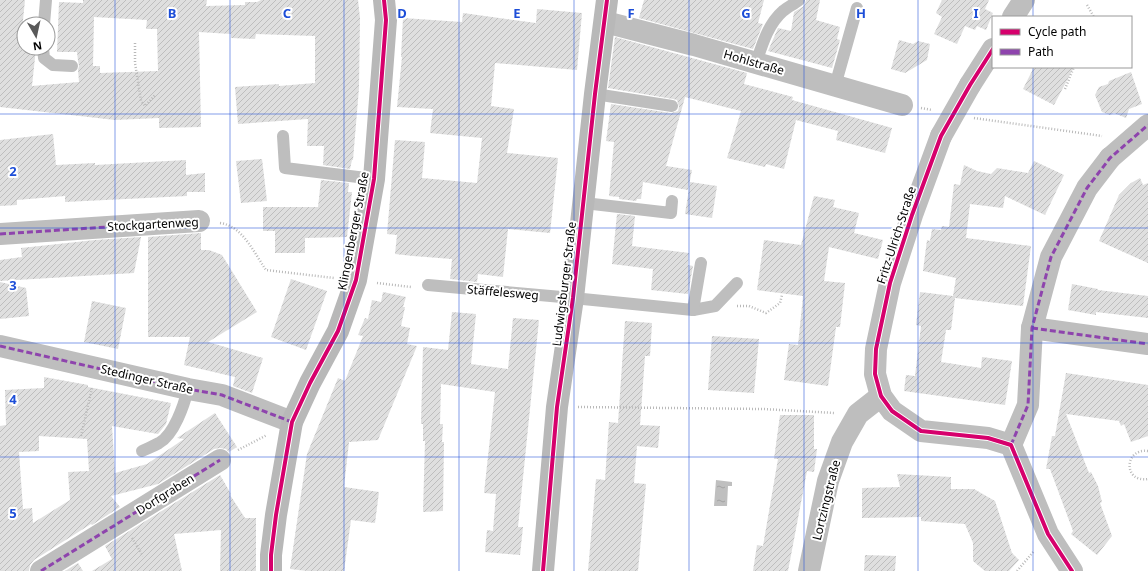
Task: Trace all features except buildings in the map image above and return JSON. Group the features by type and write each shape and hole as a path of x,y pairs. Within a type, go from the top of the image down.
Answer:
{"street":[{"name":"Klingenberger Straße","path":"271,571 271,555 276,515 292,422 310,383 338,331 356,280 374,179 386,20 384,0"},
{"name":"Ludwigsburger Straße","path":"543,571 558,407 573,298 595,94 607,0"},
{"path":"1014,16 1024,0"},
{"name":"Hohlstraße","path":"605,22 902,105"},
{"name":"Fritz-Ulrich-Straße","path":"992,51 970,85 941,136 912,215 890,283 876,349 875,374 881,396 892,411 921,431 988,438 1011,446"},
{"path":"1072,571 1048,534 1011,446 1028,405 1032,328 1051,257 1087,188 1110,158 1148,125"},
{"name":"Stockgartenweg","path":"0,234 200,221"},
{"path":"1032,328 1148,344"},
{"name":"Stedinger Straße","path":"0,346 188,389 222,395 292,422"},
{"name":"Lortzingstraße","path":"809,571 828,481 842,442 858,414 881,396"},
{"name":"Dorfgraben","path":"41,571 220,460"}],"lane":[{"path":"45,16 46,0"},
{"path":"756,63 770,28 783,11 799,0"},
{"path":"835,86 857,8"},
{"path":"44,56 44,58 53,65 72,66"},
{"path":"595,94 672,106"},
{"path":"283,136 285,168 374,179"},
{"path":"584,203 671,213 672,201"},
{"path":"693,310 701,263"},
{"path":"715,306 737,283"},
{"name":"Stäffelesweg","path":"428,285 693,310 715,306"},
{"path":"142,451 161,443 173,428 182,410 188,389"}],"path":[{"path":"1087,5 1093,16"},
{"path":"135,43 135,63 141,101 145,106 155,95"},
{"path":"1065,89 1074,68"},
{"path":"902,105 933,111"},
{"path":"971,118 1103,137"},
{"path":"356,280 422,289 428,285"},
{"path":"715,306 749,306 766,313 780,303 782,295"},
{"path":"81,436 97,368"},
{"path":"558,407 763,409 858,414"},
{"path":"220,460 292,422"},
{"path":"1148,451 1141,451 1133,456 1129,465 1130,471 1135,476 1142,480 1148,479"}],"water":[{"path":"716,480 732,482 732,486 728,486 727,506 714,506"}],"marked path":[{"path":"1011,445 1028,405 1032,328 1051,257 1087,188 1110,158 1148,125"},
{"path":"0,234 199,221"},
{"path":"1032,328 1148,344"},
{"path":"0,346 188,389 222,395 292,422"},
{"path":"41,571 220,460"}],"cycle path":[{"path":"271,571 271,555 276,515 292,422 310,383 338,331 356,280 374,179 386,20 384,0"},
{"path":"543,571 557,407 573,298 595,94 607,0"},
{"path":"992,51 970,85 941,136 912,215 890,283 876,349 875,374 881,396 892,411 921,431 988,438 1011,445 1048,534 1072,571"}]}
